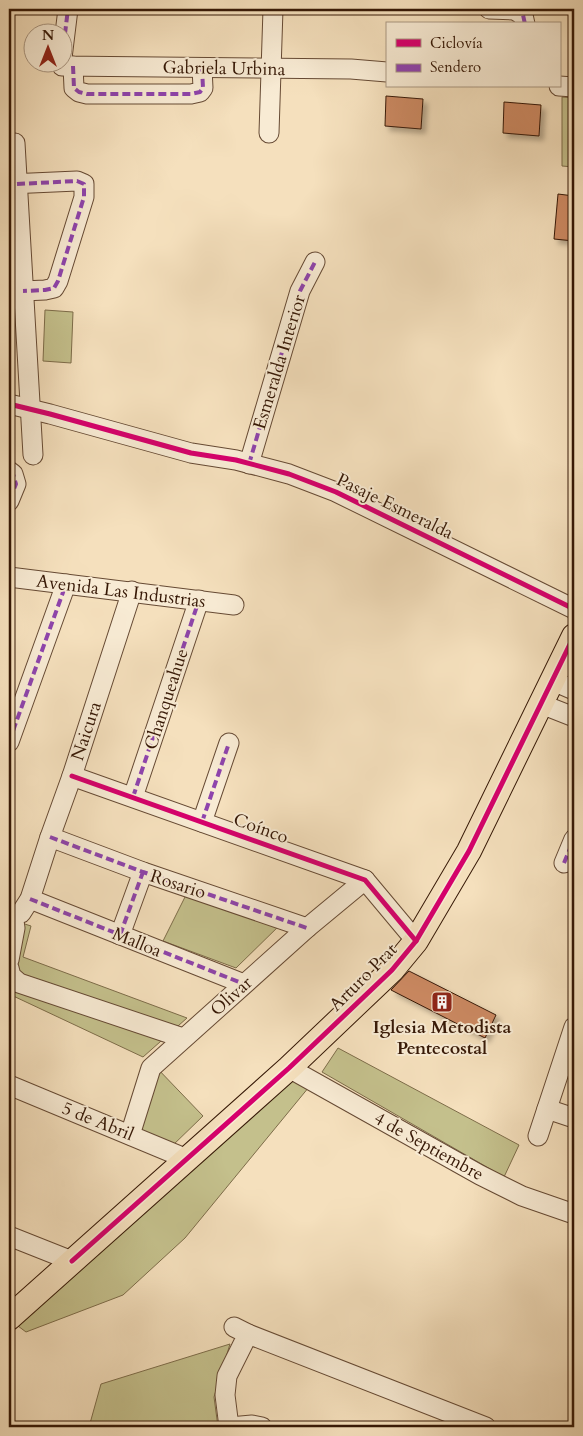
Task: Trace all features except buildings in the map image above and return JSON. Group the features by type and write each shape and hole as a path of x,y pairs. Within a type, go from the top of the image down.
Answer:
{"main road":[{"name":"Arturo Prat","path":"9,1318 289,1068 392,970 416,941 469,851 541,704 564,686 574,636"}],"street":[{"path":"67,22 68,9"},
{"path":"269,133 273,9"},
{"path":"489,9 514,10 523,15 525,22"},
{"name":"Gabriela Urbina","path":"72,63 202,68 351,69 386,72"},
{"path":"68,72 74,88 79,92 87,94 191,94 200,92 203,88 202,68"},
{"path":"560,86 574,87"},
{"path":"15,143 13,184 24,291 33,455"},
{"path":"13,184 77,181 84,184 84,198 58,281 54,288 24,291"},
{"name":"Esmeralda Interior","path":"249,464 300,291 315,262"},
{"name":"Pasaje Esmeralda","path":"9,404 191,453 236,460 289,474 336,492 574,609"},
{"path":"9,471 13,474 16,484 9,501"},
{"name":"Avenida Las Industrias","path":"9,577 234,605"},
{"path":"9,742 66,584"},
{"name":"Naicura","path":"11,915 21,913 30,899 132,591"},
{"name":"Chanqueahue","path":"133,798 199,600"},
{"path":"541,704 574,717"},
{"path":"202,822 229,743"},
{"name":"Coínco","path":"72,776 365,880"},
{"name":"Rosario","path":"50,837 143,872 307,928"},
{"path":"564,863 574,839"},
{"path":"120,936 143,872"},
{"path":"365,880 416,941"},
{"name":"Olivar","path":"130,1135 151,1068 307,928 365,880"},
{"name":"Malloa","path":"30,899 244,984"},
{"path":"9,960 15,928 11,915"},
{"path":"9,968 11,976 19,983 183,1038"},
{"path":"538,1136 574,1027"},
{"name":"4 de Septiembre","path":"289,1068 480,1175 522,1196 574,1214"},
{"name":"5 de Abril","path":"9,1085 186,1159"},
{"path":"547,1109 574,1118"},
{"path":"9,1236 72,1261"},
{"path":"262,1427 252,1425 229,1427 225,1395 228,1376 241,1330 486,1427"}],"shaded area":[{"path":"562,97 574,98 574,167 562,166"},
{"path":"45,310 73,312 71,363 43,361"},
{"path":"186,895 283,922 236,968 163,941"},
{"path":"9,919 31,926 23,957 187,1018 143,1057 9,994"},
{"path":"338,1048 519,1145 504,1177 322,1072"},
{"path":"155,1066 203,1116 171,1147 127,1127"},
{"path":"280,1074 309,1087 185,1238 123,1295 26,1332 10,1320"},
{"path":"230,1344 214,1397 218,1427 89,1427 101,1384"}],"marked path":[{"path":"66,22 68,9"},
{"path":"489,9 514,10 523,15 525,22"},
{"path":"73,66 74,88 79,92 87,94 191,94 200,92 203,88 202,68"},
{"path":"17,184 77,181 84,184 84,197 58,281 54,288 23,291"},
{"path":"249,464 300,291 315,262"},
{"path":"9,471 13,474 16,484 9,501"},
{"path":"9,742 66,584"},
{"path":"133,797 199,600"},
{"path":"202,822 229,743"},
{"path":"50,837 143,872 307,928"},
{"path":"564,863 574,839"},
{"path":"120,935 143,872"},
{"path":"30,899 244,984"}],"cycle path":[{"path":"9,404 191,453 236,460 289,474 336,492 574,609"},
{"path":"72,1261 289,1068 392,970 416,941 469,851 574,636"},
{"path":"72,776 365,880 416,941"}],"place":[{"name":"Iglesia Metodista Pentecostal","path":"442,1002"}]}
